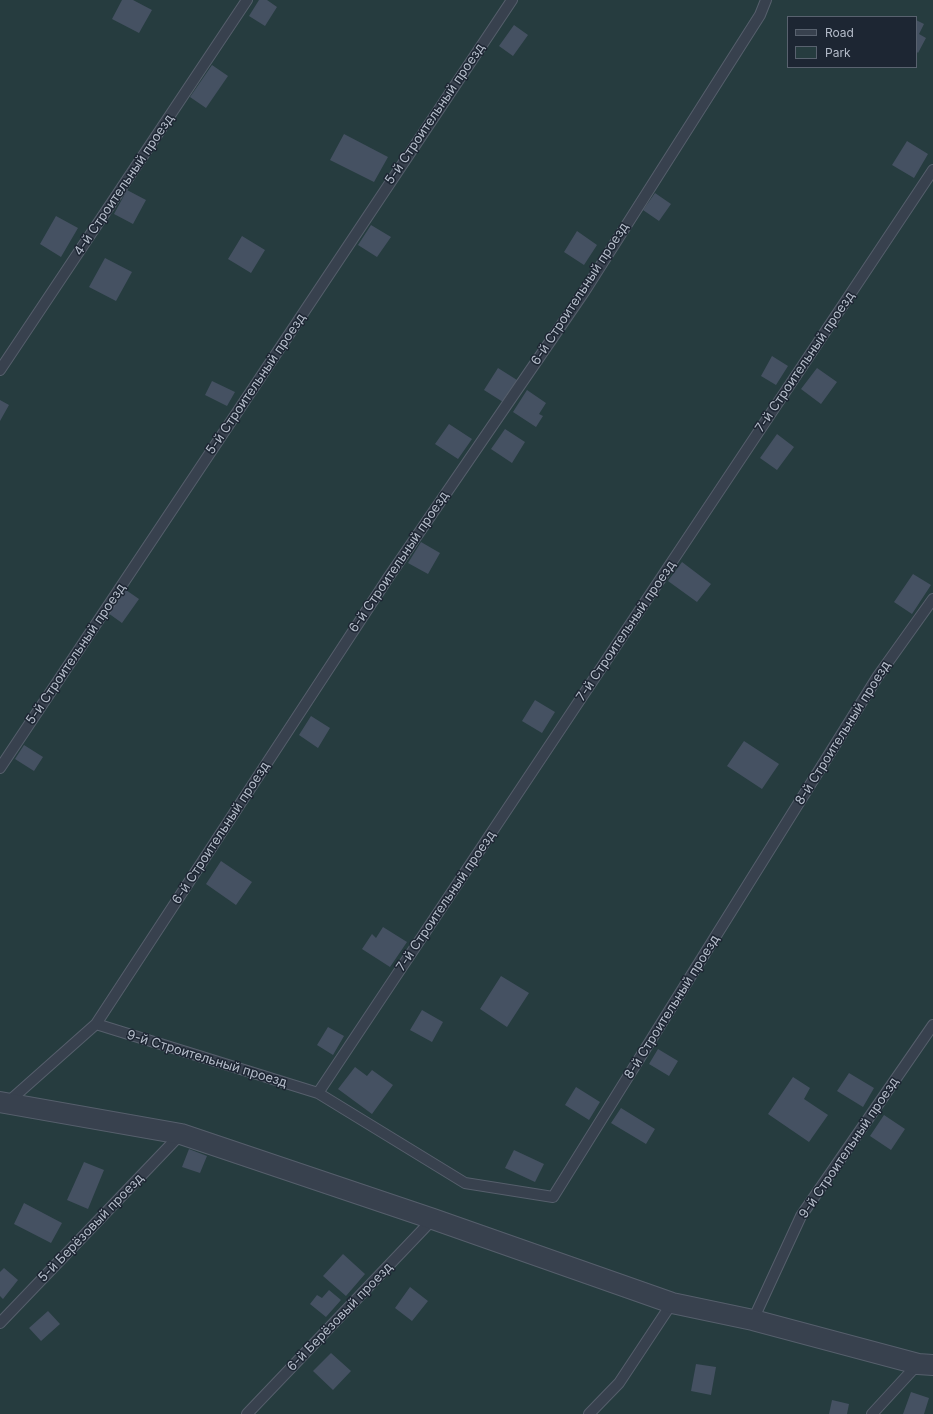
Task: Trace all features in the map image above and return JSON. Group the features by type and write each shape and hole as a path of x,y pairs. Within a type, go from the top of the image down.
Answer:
{"street":[{"path":"3,1103 181,1134 433,1219 672,1303 753,1320 926,1365"}],"lane":[{"name":"4-й Строительный проезд","path":"0,370 247,0"},
{"name":"5-й Строительный проезд","path":"0,768 512,0"},
{"name":"6-й Строительный проезд","path":"3,1103 96,1024 388,578 584,292 760,15 766,0"},
{"name":"7-й Строительный проезд","path":"318,1093 933,170"},
{"name":"8-й Строительный проезд","path":"318,1093 465,1183 553,1197 874,682 933,598"},
{"name":"9-й Строительный проезд","path":"96,1024 318,1093"},
{"name":"9-й Строительный проезд","path":"753,1320 801,1216 933,1025"},
{"name":"5-й Берёзовый проезд","path":"0,1323 181,1134"},
{"name":"6-й Берёзовый проезд","path":"247,1414 433,1219"},
{"path":"589,1414 618,1383 672,1303"},
{"path":"872,1414 926,1365"}],"green space":[{"path":"0,0 933,0 933,1414 0,1414"}],"building":[{"path":"122,0 133,0 152,10 139,33 112,19"},
{"path":"259,0 267,0 277,7 265,26 249,16"},
{"path":"917,20 924,24 919,34 926,38 918,53"},
{"path":"514,25 528,35 513,56 499,46"},
{"path":"212,65 228,76 206,108 190,97"},
{"path":"344,134 388,157 374,182 330,160"},
{"path":"907,141 928,154 914,178 892,165"},
{"path":"127,190 146,200 133,224 114,214"},
{"path":"655,193 671,204 659,221 643,210"},
{"path":"56,216 78,228 61,257 40,244"},
{"path":"371,225 391,237 377,257 358,245"},
{"path":"577,231 597,245 584,265 564,252"},
{"path":"242,236 265,250 251,273 228,259"},
{"path":"105,258 132,272 116,301 89,287"},
{"path":"772,356 788,366 776,385 761,376"},
{"path":"498,368 517,380 503,402 484,390"},
{"path":"817,368 837,382 821,404 801,389"},
{"path":"212,381 235,392 227,406 205,395"},
{"path":"527,390 546,403 539,414 543,416 536,427 513,412"},
{"path":"0,400 9,405 0,421"},
{"path":"449,424 472,439 458,459 435,444"},
{"path":"505,429 525,442 512,463 491,449"},
{"path":"777,434 794,447 777,470 760,458"},
{"path":"421,542 440,553 428,574 408,563"},
{"path":"682,562 711,584 697,602 668,581"},
{"path":"913,574 931,585 912,614 894,602"},
{"path":"126,590 139,599 122,623 108,613"},
{"path":"535,700 555,712 542,733 522,721"},
{"path":"311,716 330,728 318,748 299,735"},
{"path":"744,741 779,764 762,789 727,766"},
{"path":"24,745 43,757 34,771 15,759"},
{"path":"221,861 252,882 236,905 206,884"},
{"path":"383,927 407,942 390,967 362,949 372,934 376,938"},
{"path":"501,976 529,993 507,1027 480,1009"},
{"path":"422,1010 443,1022 432,1042 410,1030"},
{"path":"328,1027 344,1036 333,1055 317,1045"},
{"path":"658,1049 678,1061 669,1076 649,1064"},
{"path":"355,1067 367,1076 372,1070 393,1085 372,1114 338,1089"},
{"path":"849,1073 874,1088 863,1107 837,1091"},
{"path":"793,1077 810,1088 804,1099 828,1115 809,1142 768,1114"},
{"path":"576,1087 600,1102 589,1120 565,1105"},
{"path":"621,1108 655,1129 646,1144 611,1123"},
{"path":"884,1115 905,1129 891,1150 870,1136"},
{"path":"189,1149 207,1156 200,1173 182,1167"},
{"path":"514,1150 544,1164 535,1182 505,1168"},
{"path":"84,1162 104,1170 88,1209 67,1200"},
{"path":"24,1203 62,1223 51,1243 14,1224"},
{"path":"343,1254 365,1274 346,1296 323,1276"},
{"path":"4,1268 18,1280 3,1299 0,1296 0,1272"},
{"path":"410,1287 428,1301 412,1321 395,1308"},
{"path":"329,1290 341,1300 326,1317 310,1304 317,1295 322,1298"},
{"path":"48,1311 60,1324 41,1341 29,1328"},
{"path":"331,1353 351,1371 333,1390 313,1371"},
{"path":"696,1364 716,1367 711,1395 691,1391"},
{"path":"911,1392 929,1398 924,1414 903,1414"},
{"path":"832,1400 849,1404 847,1414 829,1414"}]}
